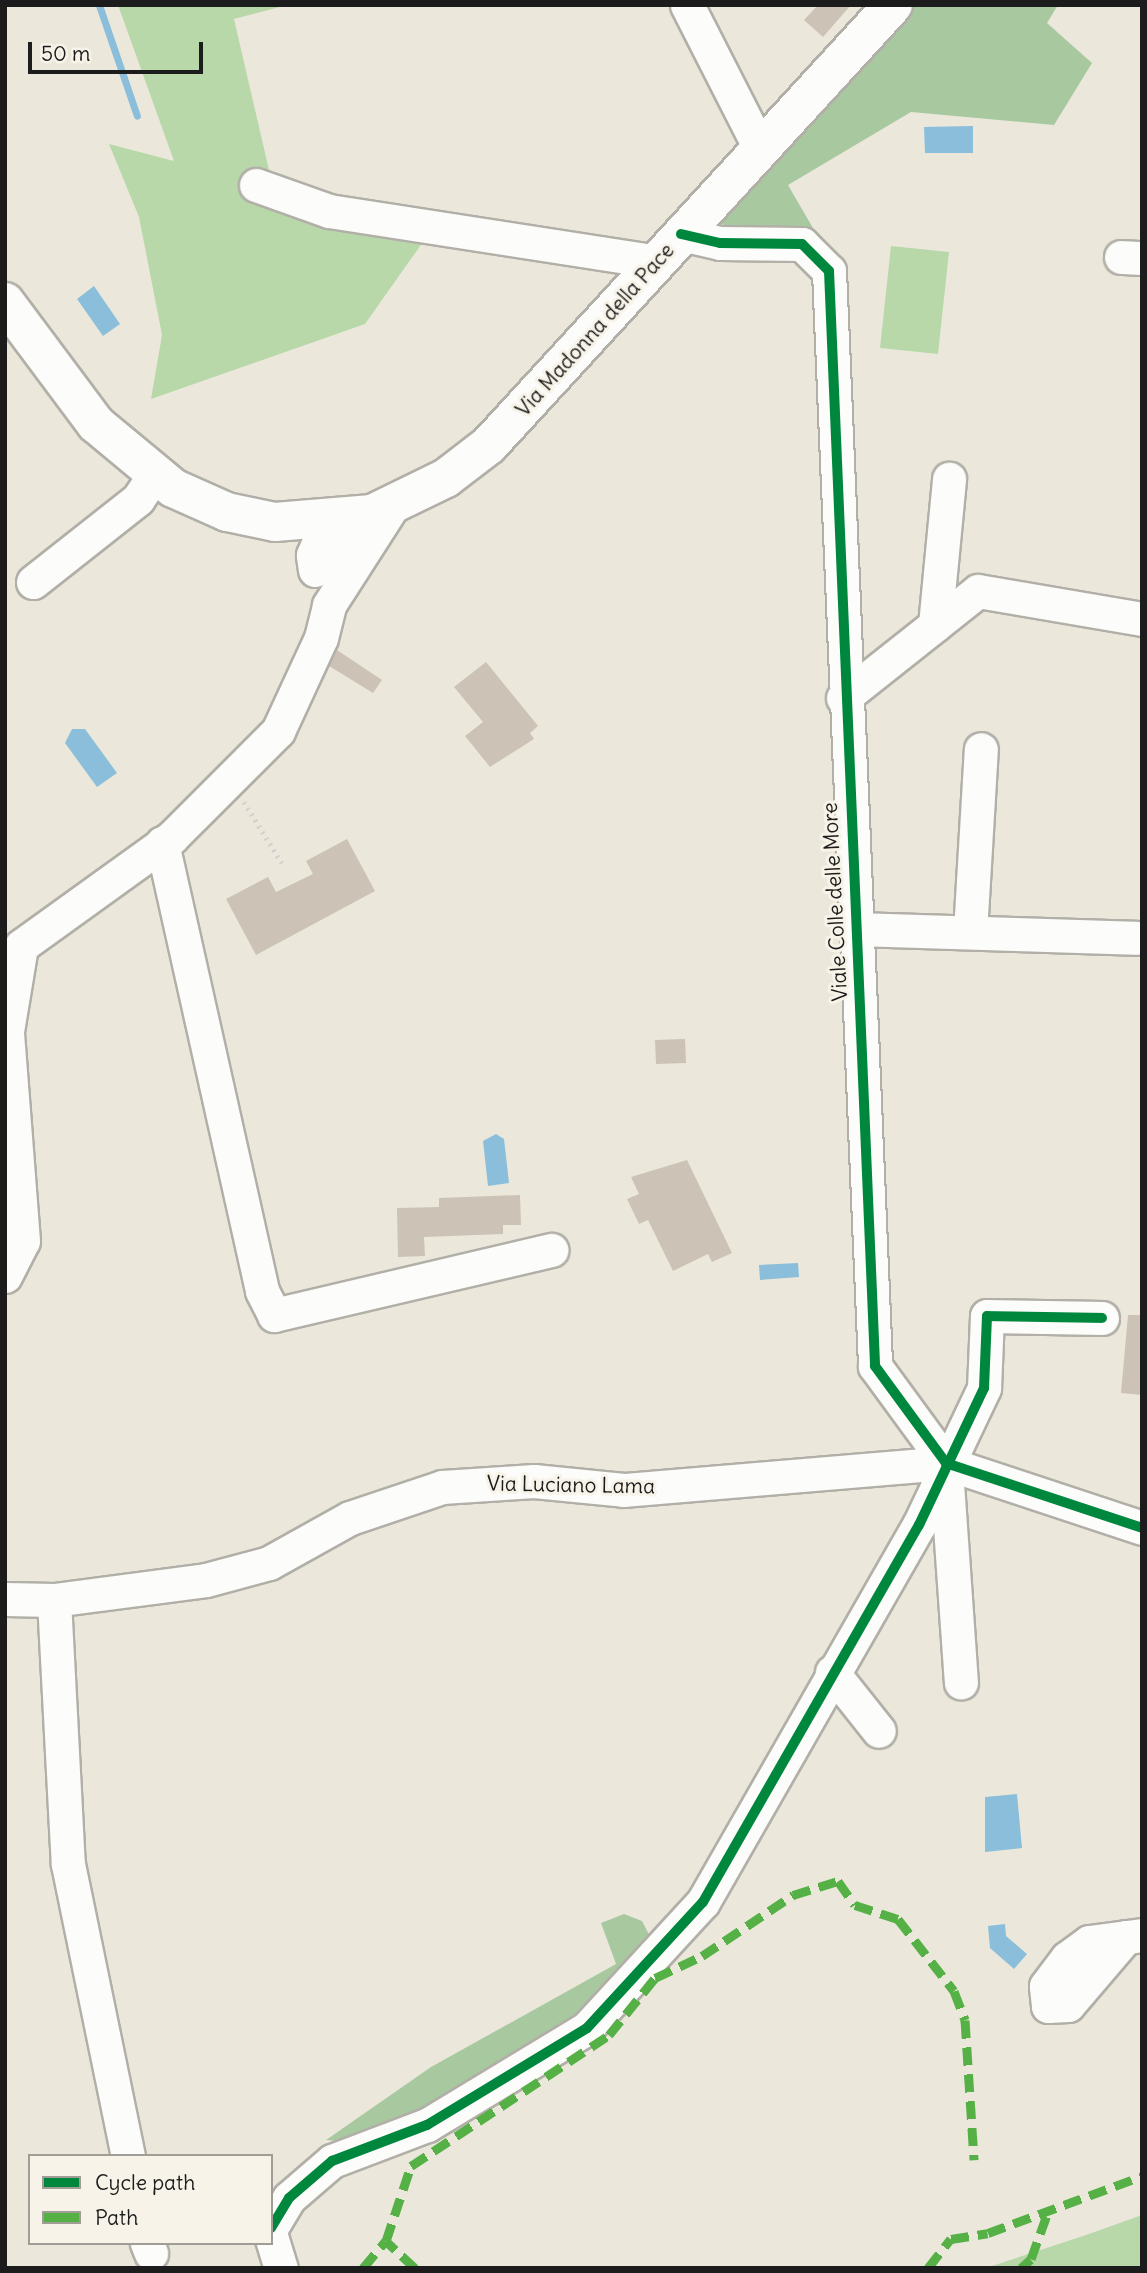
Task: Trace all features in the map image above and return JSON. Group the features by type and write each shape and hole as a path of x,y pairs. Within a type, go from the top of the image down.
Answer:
{"main road":[{"name":"Via Madonna della Pace","path":"153,477 227,512 275,522 327,522 392,507 446,478 489,445 893,5"},
{"path":"5,302 65,388 153,477"}],"street":[{"path":"687,5 760,148"},
{"name":"Viale Colle delle More","path":"256,185 328,211 669,248 720,243 802,244 829,271 843,698 857,929 875,1366 946,1463"},
{"path":"33,582 138,499 153,477"},
{"path":"935,625 949,479"},
{"path":"5,1276 21,1249 15,1219 7,1031 21,946 162,843 222,793 278,731 321,638 329,605 392,507"},
{"path":"275,522 314,570 329,605"},
{"path":"314,570 313,555 327,522 343,543 347,575"},
{"path":"843,698 978,591 1142,619"},
{"path":"970,932 981,749"},
{"path":"162,843 262,1291 274,1315 552,1250"},
{"path":"857,929 1136,938"},
{"path":"273,2225 289,2198 332,2161 427,2125 587,2028 703,1902 832,1672 896,1566 984,1388 987,1315 1102,1318"},
{"path":"946,1463 1142,1528"},
{"path":"946,1463 961,1682"},
{"name":"Via Luciano Lama","path":"5,1599 54,1600 206,1580 269,1563 350,1518 442,1487 534,1480 624,1490 946,1463"},
{"path":"54,1600 68,1864 118,2083 128,2154"},
{"path":"832,1672 879,1731"},
{"path":"273,2242 281,2268"}],"path":[{"path":"258,821 282,863"}],"green space":[{"path":"118,5 288,5 234,19 269,170 249,200 338,229 425,239 365,324 151,399 162,335 139,217 109,144 174,161"},
{"path":"915,5 1058,5 1047,23 1092,63 1054,125 911,112 788,185 817,235 729,235 722,223"},
{"path":"891,246 949,252 938,354 880,348"},
{"path":"624,1914 642,1921 655,1946 528,2064 351,2142 326,2140 431,2067 616,1964 601,1923"},
{"path":"1142,2215 1142,2268 986,2268 1086,2235"}],"water":[{"path":"973,126 973,153 925,153 924,127"},
{"path":"94,286 120,324 103,336 77,299"},
{"path":"72,729 85,729 117,773 97,787 65,743"},
{"path":"496,1134 504,1139 509,1183 488,1186 483,1141"},
{"path":"798,1263 799,1277 760,1280 759,1265"},
{"path":"1017,1794 1022,1848 985,1852 985,1797"},
{"path":"1005,1924 1006,1936 1027,1954 1014,1969 990,1948 988,1926"}],"building":[{"path":"818,5 851,5 823,37 804,20"},
{"path":"337,650 382,680 373,693 329,666"},
{"path":"486,662 538,726 530,733 534,739 490,767 465,736 483,722 454,687"},
{"path":"347,839 375,891 256,955 226,899 268,877 276,892 313,874 306,861"},
{"path":"685,1039 686,1063 656,1064 655,1040"},
{"path":"687,1160 732,1253 712,1262 708,1254 673,1271 648,1220 639,1224 627,1199 639,1194 631,1177"},
{"path":"520,1195 521,1225 503,1225 503,1234 424,1237 425,1256 398,1257 397,1208 439,1207 439,1198"},
{"path":"1128,1315 1142,1315 1142,1395 1121,1393"}],"waterway":[{"path":"99,5 137,116"}],"marked path":[{"path":"415,2268 386,2241 411,2166 609,2035 655,1978 702,1956 793,1895 838,1881 855,1905 898,1919 954,1991 965,2020 974,2160"},
{"path":"928,2268 951,2239 988,2233 1142,2176"},
{"path":"1021,2268 1031,2259 1048,2212"},
{"path":"363,2268 386,2241"}],"cycle path":[{"path":"681,234 720,243 802,244 829,271 875,1366 946,1463 1142,1528"},
{"path":"273,2225 289,2198 332,2161 427,2125 587,2028 703,1902 919,1525 984,1388 987,1316 1102,1318"}]}
